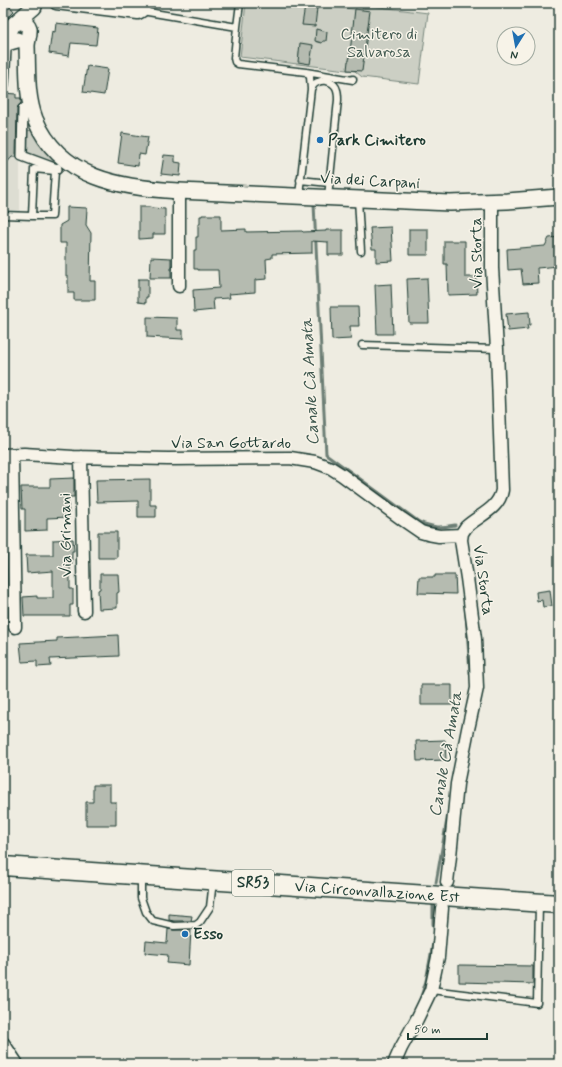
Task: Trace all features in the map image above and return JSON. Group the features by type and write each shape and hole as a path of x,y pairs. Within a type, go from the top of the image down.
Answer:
{"main road":[{"name":"Via Circonvallazione Est","path":"3,866 559,904"}],"street":[{"path":"56,3 138,13 143,7"},
{"path":"4,84 15,35 35,5"},
{"name":"Via dei Carpani","path":"15,35 27,59 28,92 30,103 35,118 59,167 73,166 106,180 148,188 179,191 299,196 329,190 358,198 450,203 492,202 559,197"},
{"path":"23,109 22,156 59,167"},
{"path":"179,191 179,286"},
{"name":"Via Storta","path":"447,882 457,784 476,688 475,640 461,535 464,528 495,506 502,493 502,459 492,268 492,202"},
{"name":"Via San Gottardo","path":"7,455 24,454 168,459 281,458 310,460 331,468 422,532 435,536 461,535"},
{"path":"7,455 15,627"},
{"name":"Via Grimani","path":"81,457 84,611"},
{"path":"394,1064 401,1048 418,1019 431,990 438,957 442,908"},
{"path":"3,1043 17,1064"}],"lane":[{"path":"240,3 234,58 235,62 238,64 353,79"},
{"path":"143,7 237,28"},
{"path":"299,196 311,89 310,78 306,72"},
{"path":"300,180 329,190 338,100 337,90 333,84 326,81 318,81 311,89"},
{"path":"3,215 52,216 59,167"},
{"name":"Via dei Carpani","path":"32,216 34,169 59,167"},
{"path":"358,198 361,251"},
{"path":"362,345 497,349"},
{"path":"141,876 141,898 146,912 153,920 174,926 196,925 200,922 210,907 213,880"},
{"path":"431,990 537,1003 539,902"}],"shaded area":[{"path":"12,157 20,157 20,214 3,213 3,162 8,162"}],"green space":[{"name":"Cimitero di Salvarosa","path":"246,3 299,3 362,10 363,5 428,13 419,84 362,77 355,71 240,57"},
{"path":"25,130 34,131 55,160 54,161 52,162 24,153"}],"building":[{"path":"3,3 7,3 14,11 3,22"},
{"path":"305,6 317,8 315,26 302,25"},
{"path":"355,9 370,11 362,71 347,70"},
{"path":"56,23 98,28 96,45 71,43 69,56 49,53 52,31 55,32"},
{"path":"316,29 327,32 326,41 323,41 322,43 315,41"},
{"path":"300,43 313,45 310,64 298,62"},
{"path":"87,66 108,69 104,95 83,92"},
{"path":"3,93 16,94 16,98 21,98 21,103 17,109 16,157 12,157 3,167"},
{"path":"122,133 148,137 145,155 139,154 138,166 118,163"},
{"path":"164,155 175,156 175,162 181,163 180,176 161,174"},
{"path":"67,207 87,208 86,225 91,233 90,281 95,281 95,300 74,300 74,293 68,293 68,276 66,276 66,243 60,243 60,225 67,221"},
{"path":"139,207 165,209 165,234 153,234 153,238 139,239"},
{"path":"221,215 221,230 246,229 246,232 303,232 343,230 343,255 328,255 328,242 312,241 312,253 272,254 272,258 266,259 267,279 255,280 255,292 229,294 230,298 213,299 214,310 194,312 193,290 219,288 218,270 194,269 194,250 196,250 198,224 200,224 200,216"},
{"path":"391,227 393,261 376,262 376,249 372,249 370,228"},
{"path":"409,229 428,229 428,255 409,255"},
{"path":"559,237 559,266 537,268 538,283 523,284 521,269 508,270 507,249 545,246 549,238"},
{"path":"444,241 465,241 465,277 476,277 477,294 448,295 447,264 444,264"},
{"path":"151,257 171,258 171,278 150,278"},
{"path":"427,278 429,323 409,323 407,279"},
{"path":"138,279 148,279 148,297 146,297 146,303 138,302"},
{"path":"391,284 393,334 377,334 375,285"},
{"path":"331,307 358,307 359,326 350,326 351,339 332,340"},
{"path":"529,312 530,325 527,325 528,329 508,331 506,314"},
{"path":"147,317 177,318 177,330 183,330 183,339 147,337"},
{"path":"74,478 74,497 68,497 69,517 47,518 47,530 25,531 25,509 22,509 21,487 50,487 50,479"},
{"path":"150,479 150,505 156,505 156,517 138,517 138,501 97,502 96,480"},
{"path":"98,532 117,532 117,558 98,558"},
{"path":"73,539 74,551 72,551 72,564 70,564 70,589 73,589 73,605 70,605 70,616 24,616 23,597 37,596 37,598 53,598 53,571 27,573 26,555 53,555 53,540"},
{"path":"100,574 118,574 119,592 117,593 117,608 99,609 98,590 100,589"},
{"path":"435,575 455,575 456,594 418,593 419,577 435,577"},
{"path":"550,590 552,606 543,607 542,600 537,601 536,592"},
{"path":"118,635 119,656 50,659 51,666 37,667 37,661 22,662 20,643 57,641 57,638"},
{"path":"421,685 452,685 452,705 421,705"},
{"path":"445,740 446,760 417,761 416,741"},
{"path":"93,785 110,785 110,802 116,802 116,825 86,825 86,802 93,802"},
{"path":"169,914 192,916 191,921 169,920"},
{"path":"168,929 191,930 189,965 167,963 168,955 145,953 146,941 167,943"},
{"path":"459,965 533,966 533,984 459,982"}],"waterway":[{"name":"Canale Cà Amata","path":"314,204 326,454 419,522 437,527 455,525"},
{"name":"Canale Cà Amata","path":"466,614 470,673"},
{"name":"Canale Cà Amata","path":"436,883 450,802"},
{"name":"Canale Cà Amata","path":"433,905 433,924 435,932"},
{"name":"Canale Cà Amata","path":"420,1000 426,981 433,943"}],"place":[{"name":"Park Cimitero","path":"320,140"},
{"name":"Esso","path":"185,934"}]}
